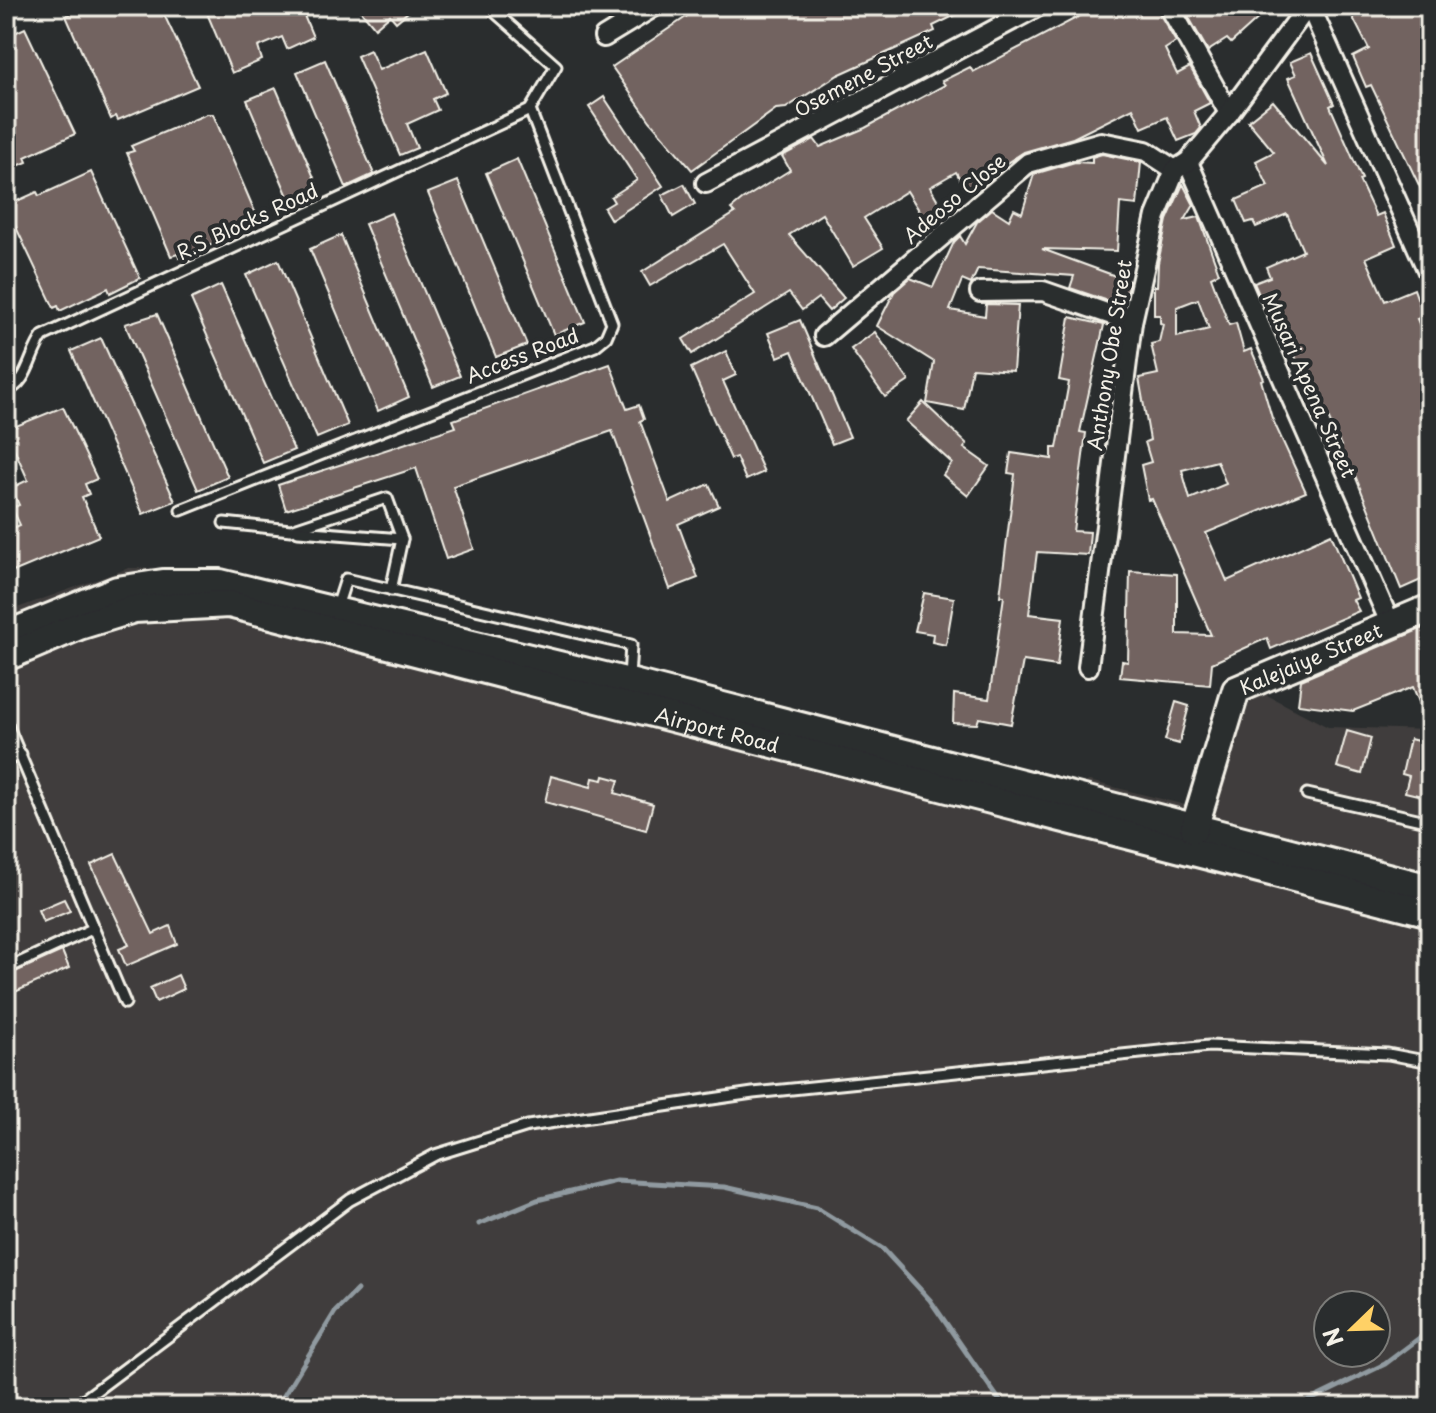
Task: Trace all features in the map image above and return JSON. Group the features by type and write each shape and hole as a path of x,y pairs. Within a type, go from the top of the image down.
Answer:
{"main road":[{"name":"Airport Road","path":"6,635 117,590 163,583 220,583 629,682 1430,888"},
{"name":"Airport Road","path":"6,657 79,626 134,609 229,604 1430,913"},
{"name":"Kalejaiye Street","path":"1194,829 1236,690 1430,608"}],"street":[{"path":"604,37 655,6"},
{"name":"Osemene Street","path":"706,183 1039,6"},
{"path":"1169,6 1229,113"},
{"path":"1309,6 1430,276"},
{"name":"Anthony Obe Street","path":"1088,667 1132,322 1156,216 1182,166 1229,113 1309,6"},
{"name":"Adeoso Close","path":"824,336 1028,163 1101,142 1146,151 1182,166"},
{"name":"Musari Apena Street","path":"1182,166 1391,625"},
{"path":"980,292 1043,291 1132,322"}],"lane":[{"path":"488,6 556,66 530,110"},
{"name":"R.S Blocks Road","path":"6,391 16,388 25,376 32,351 43,336 530,110"},
{"name":"Access Road","path":"181,510 595,346 606,337 612,323 530,110"},
{"path":"291,530 387,498 402,539 391,590"},
{"path":"224,523 402,539"},
{"path":"336,610 346,579 631,645 629,682"},
{"path":"6,722 125,1003"},
{"path":"6,761 21,754"},
{"path":"1307,794 1430,822"},
{"path":"6,969 92,929"},
{"path":"74,1407 350,1200 435,1155 528,1126 753,1093 1209,1046 1388,1054 1430,1062"}],"shaded area":[{"path":"129,568 206,569 1077,786 1089,781 1205,810 1234,678 1328,727 1430,730 1430,1407 6,1407 6,612"}],"building":[{"path":"69,6 160,6 198,86 118,120 116,116 111,119 66,16 72,13"},
{"path":"204,6 300,6 313,37 287,49 282,37 258,47 262,60 232,73"},
{"path":"357,6 415,6 396,22 390,15 375,28"},
{"path":"679,6 974,6 933,26 935,31 838,75 786,108 776,109 692,170 650,121 612,67 686,17"},
{"path":"1099,6 1155,6 1176,42 1165,49 1177,74 1190,67 1210,103 1194,111 1201,128 1196,134 1178,141 1167,117 1142,128 1133,108 1073,138 1024,152 966,189 956,172 930,187 947,216 930,228 907,191 864,218 883,248 853,266 822,214 789,235 844,298 829,311 818,298 802,310 789,293 692,354 683,339 755,294 723,244 650,286 642,272 735,213 731,209 742,200 790,170 782,156 814,139 820,147 865,128 945,85 942,81 970,67 973,72"},
{"path":"1205,6 1252,6 1261,16 1231,43 1227,39 1208,51 1188,16"},
{"path":"1347,6 1430,6 1430,208 1371,85 1366,87 1353,57 1369,49"},
{"path":"25,28 75,134 25,157 27,162 6,171 6,37"},
{"path":"427,49 446,93 433,99 438,110 407,124 417,148 400,155 357,56 370,50 379,70"},
{"path":"1311,53 1334,104 1330,106 1362,179 1359,180 1376,216 1383,213 1396,245 1366,258 1385,301 1414,289 1424,317 1417,319 1430,349 1430,576 1401,589 1354,473 1348,465 1336,470 1328,452 1341,446 1305,366 1300,368 1273,302 1264,306 1254,283 1270,277 1266,267 1303,251 1287,214 1256,227 1253,221 1246,223 1236,200 1268,186 1256,161 1274,152 1248,121 1273,101 1328,166 1288,78 1296,75 1290,62"},
{"path":"325,60 374,174 346,187 297,72"},
{"path":"276,88 321,194 292,206 247,100"},
{"path":"604,97 663,186 611,220 604,208 614,202 611,197 637,180 589,107"},
{"path":"213,114 258,219 252,221 254,227 179,258 178,254 171,256 127,153 134,151 131,146"},
{"path":"1102,154 1141,162 1137,205 1120,203 1117,251 1042,249 1129,281 1123,306 1070,288 1074,276 978,269 971,284 962,280 950,310 985,316 986,304 1018,305 1013,371 972,368 964,410 927,403 934,362 877,326 894,292 910,278 933,287 954,242 960,236 965,244 977,222 992,209 1009,220 1014,209 1022,213 1034,174 1075,162 1092,163 1092,157"},
{"path":"517,159 585,322 554,335 486,173"},
{"path":"91,172 140,278 110,293 108,288 60,311 58,306 54,308 6,206 37,192 39,196"},
{"path":"458,181 527,345 496,357 428,193"},
{"path":"684,184 695,204 673,217 662,195"},
{"path":"1183,184 1194,205 1185,220 1199,217 1219,273 1211,277 1229,325 1236,323 1244,352 1251,349 1264,379 1261,380 1272,418 1306,492 1206,533 1227,581 1331,534 1358,598 1353,600 1359,611 1271,649 1267,638 1212,663 1210,685 1120,677 1122,661 1128,662 1130,571 1177,574 1177,634 1211,635 1152,499 1148,500 1141,465 1151,462 1145,442 1150,440 1139,378 1158,374 1151,344 1159,342 1163,324 1160,323 1160,315 1154,315 1154,286 1157,286 1158,263 1167,220","holes":["1198,299 1209,329 1177,337 1177,307","1217,461 1226,484 1190,499 1182,470"]},
{"path":"391,213 460,376 433,387 365,224"},
{"path":"341,235 409,397 378,411 310,249"},
{"path":"278,260 348,425 317,438 246,275"},
{"path":"221,285 294,450 263,463 191,299"},
{"path":"157,314 228,477 198,490 125,324"},
{"path":"1070,317 1104,325 1080,432 1086,433 1073,531 1090,532 1088,555 1037,552 1029,614 1063,618 1057,666 1023,661 1011,724 979,718 977,724 953,723 954,694 989,699 1004,596 1000,596 1015,474 1008,473 1011,453 1052,459 1052,448 1057,448 1069,382 1059,380"},
{"path":"800,320 850,437 832,444 792,351 778,357 768,333"},
{"path":"875,332 909,381 885,397 851,349"},
{"path":"101,338 175,501 143,514 71,351"},
{"path":"726,351 736,375 723,381 764,472 746,480 736,457 731,459 691,368"},
{"path":"610,364 627,409 639,405 644,419 640,421 670,502 709,484 719,506 678,524 698,578 670,589 612,431 453,486 474,549 446,559 416,468 286,510 278,485 456,427 453,420"},
{"path":"923,402 967,444 964,448 989,466 968,496 943,475 952,463 906,421"},
{"path":"63,407 97,479 85,484 89,494 82,497 99,536 6,575 6,531 20,525 12,508 19,505 11,488 28,480 6,430"},
{"path":"924,593 954,598 946,645 932,642 933,634 915,631"},
{"path":"1423,628 1430,645 1430,729 1413,687 1353,711 1298,704 1301,680"},
{"path":"1176,702 1189,706 1179,744 1165,740"},
{"path":"1347,731 1371,738 1362,774 1337,767"},
{"path":"1410,739 1430,744 1430,798 1405,792 1409,776 1402,774"},
{"path":"551,776 591,787 593,778 603,780 604,776 619,780 615,793 653,804 646,830 545,802"},
{"path":"115,854 153,934 170,926 177,944 126,966 119,949 129,945 91,865"},
{"path":"64,899 70,911 43,922 38,910"},
{"path":"62,951 69,968 6,996 6,976"},
{"path":"178,975 184,989 156,1002 150,988"}],"waterway":[{"path":"479,1224 537,1200 616,1181 724,1187 817,1208 883,1249 930,1300 1004,1407"},
{"path":"277,1407 335,1312 357,1290"},
{"path":"1296,1407 1385,1364 1430,1330"}]}
